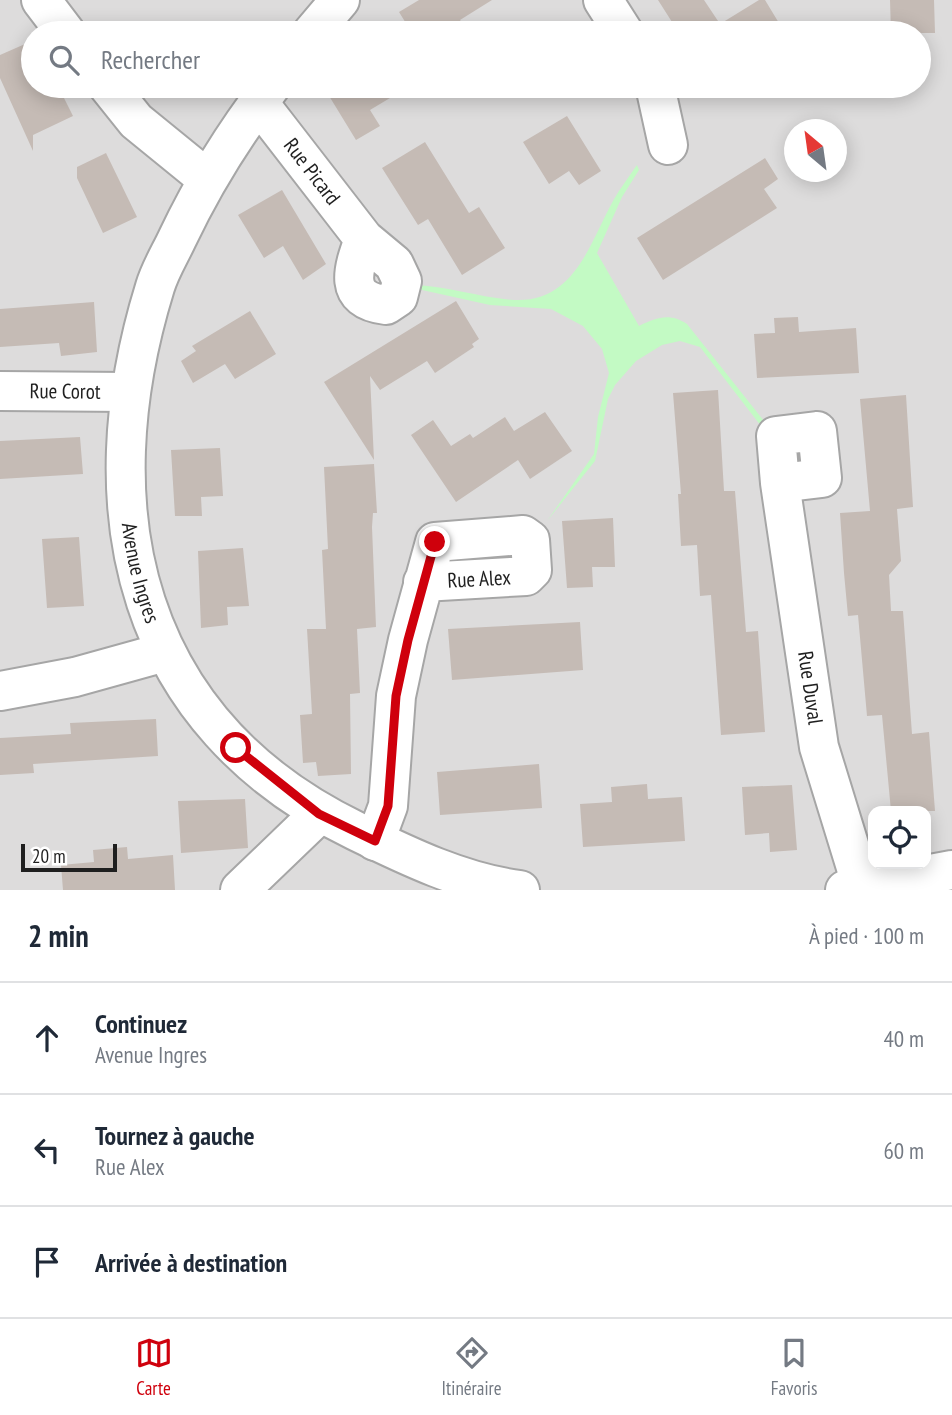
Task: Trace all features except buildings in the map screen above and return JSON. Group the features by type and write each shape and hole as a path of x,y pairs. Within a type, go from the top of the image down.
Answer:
{"street":[{"path":"41,0 57,21"},
{"path":"322,21 340,0"},
{"path":"603,0 616,21"},
{"path":"118,98 136,121 206,178"},
{"name":"Avenue Ingres","path":"262,98 206,178 155,284 129,392 125,499 131,545 164,652 208,716 236,748 319,814 410,857 511,889"},
{"name":"Rue Picard","path":"268,98 364,239"},
{"path":"658,98 668,145"},
{"name":"Rue Corot","path":"0,391 129,392"},
{"name":"Rue Duval","path":"779,483 819,747 854,888"},
{"name":"Rue Alex","path":"375,841 388,806 396,696 423,582"},
{"path":"0,691 75,677 164,652"},
{"path":"240,890 319,814"},
{"path":"854,888 952,870"}],"shaded area":[{"path":"0,0 952,0 952,890 0,890"}],"green space":[{"path":"637,165 639,170 622,197 597,253 639,326 663,318 675,318 687,324 764,421 761,426 700,347 680,341 662,345 636,361 615,385 608,399 595,461 547,521 594,454 598,417 609,373 602,349 583,326 551,309 490,305 413,288 413,285 514,300 535,298 552,292 578,267 616,196"}],"route":[{"path":"236,748 319,814 375,841 388,806 396,696 408,640 435,542"}]}
